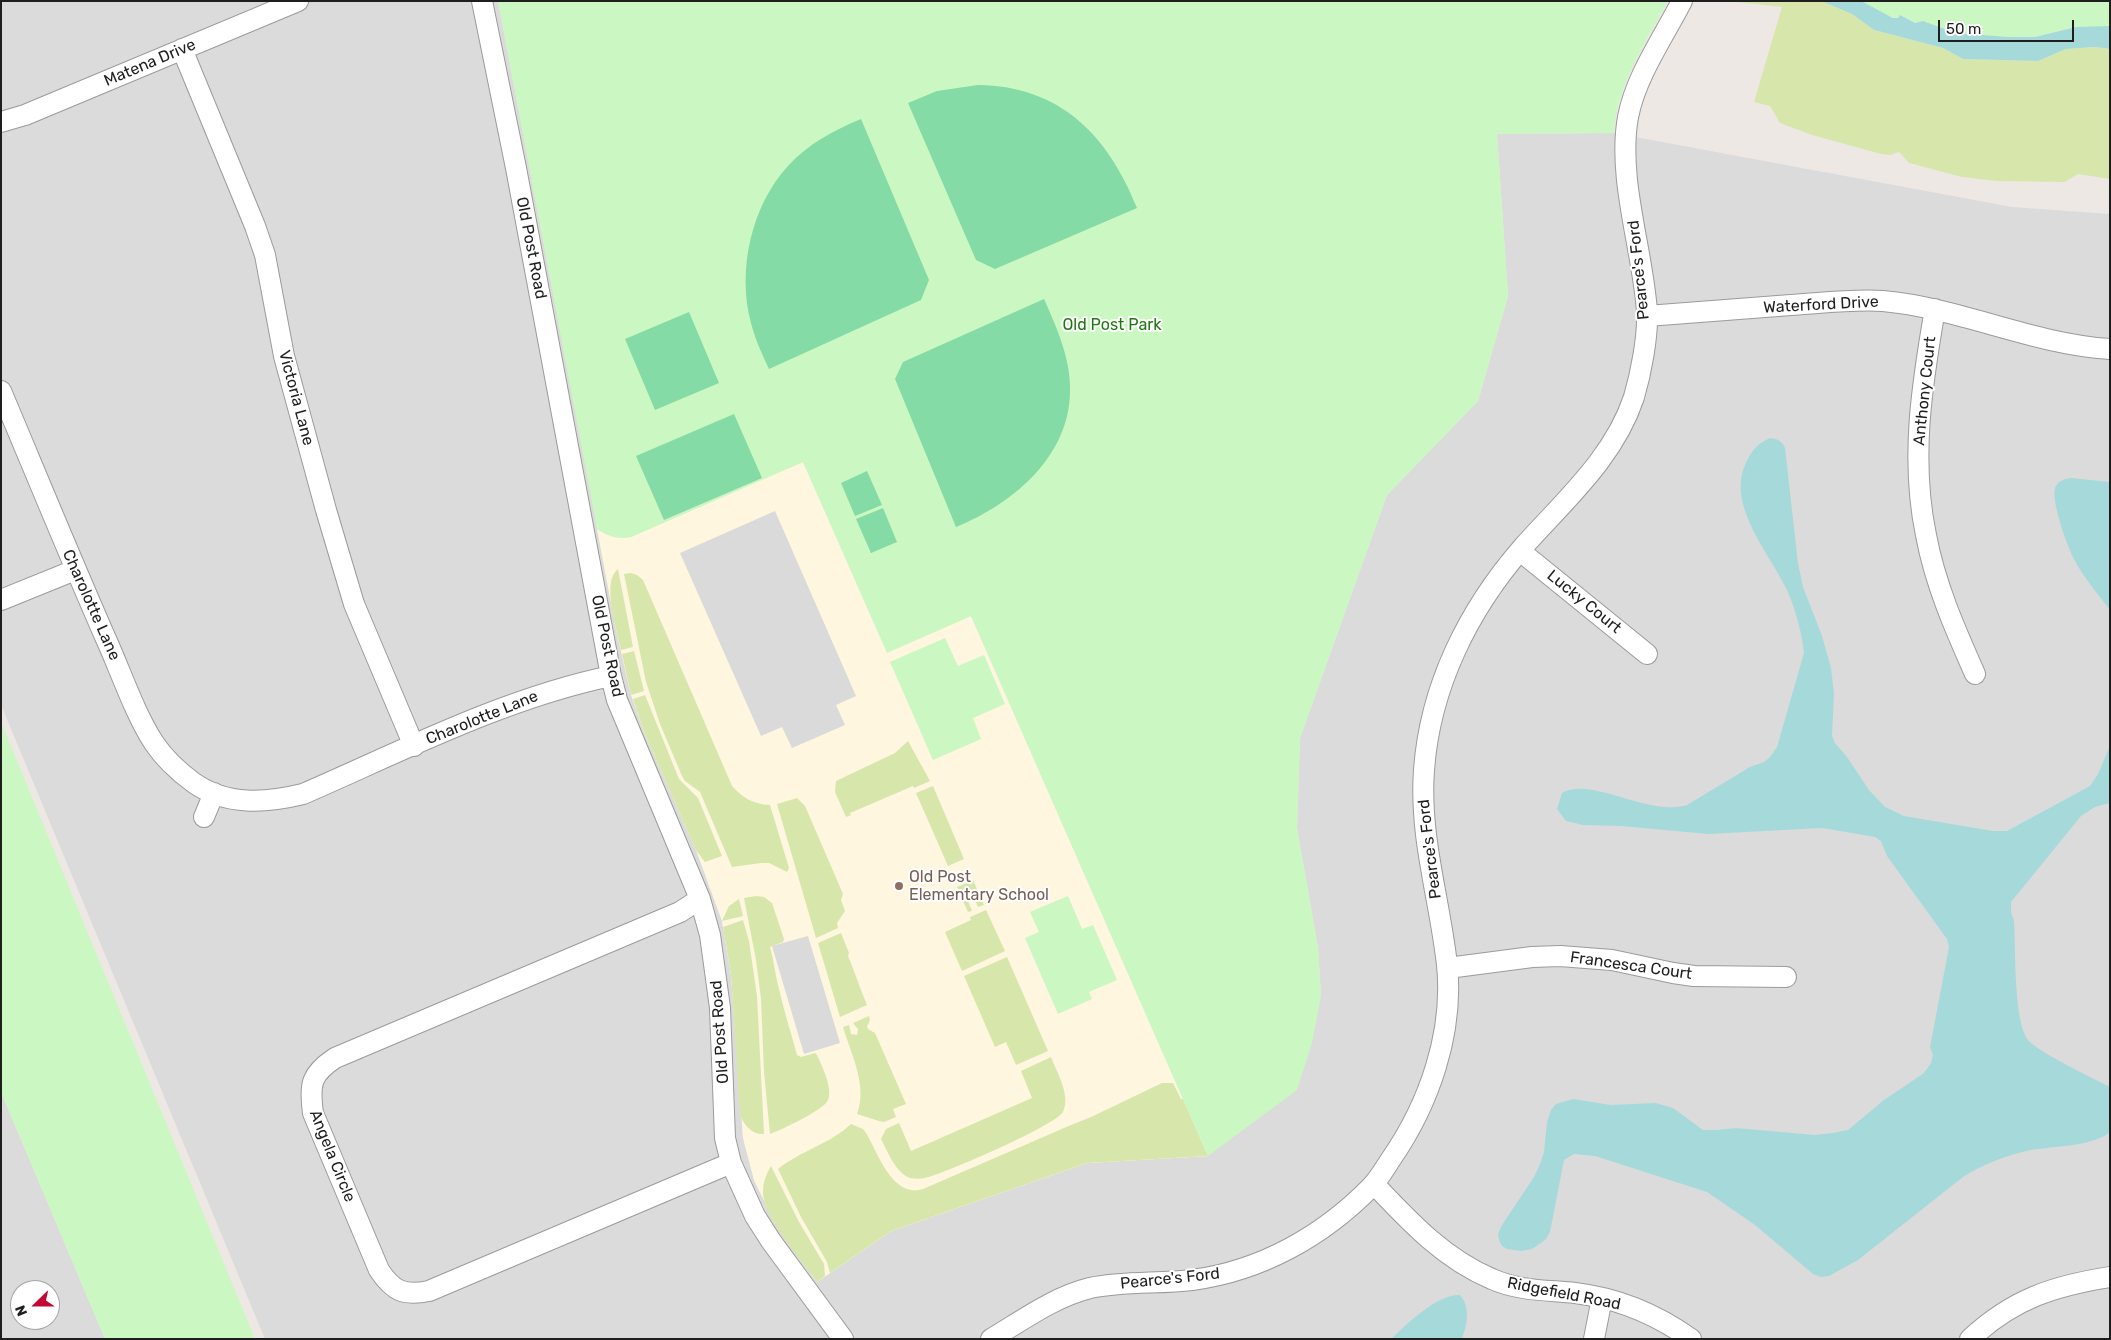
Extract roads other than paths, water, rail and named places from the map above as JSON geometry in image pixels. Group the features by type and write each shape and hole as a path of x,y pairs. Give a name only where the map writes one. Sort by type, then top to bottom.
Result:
{"street":[{"name":"Matena Drive","path":"1,122 25,115 298,1"},
{"name":"Old Post Road","path":"482,1 516,168 610,676 623,713 700,899 710,935 720,1008 725,1138 731,1163 755,1216 843,1339"},
{"name":"Pearce's Ford","path":"991,1339 1050,1303 1089,1288 1193,1280 1229,1272 1263,1261 1301,1243 1331,1222 1374,1184 1407,1135 1426,1096 1439,1056 1447,1014 1448,968 1426,844 1423,808 1424,769 1429,733 1450,660 1466,626 1487,592 1520,551 1580,486 1601,460 1619,430 1634,397 1643,356 1647,316 1626,161 1625,140 1632,99 1638,83 1682,1"},
{"name":"Victoria Lane","path":"182,50 255,226 264,256 284,356 354,604 414,746"},
{"name":"Waterford Drive","path":"1647,316 1848,301 1882,301 1935,309 2038,337 2110,349"},
{"name":"Anthony Court","path":"1935,309 1922,382 1918,423 1920,498 1926,535 1949,615 1976,674"},
{"name":"Charolotte Lane","path":"1,392 75,570 146,729 164,756 195,783 214,793 233,799 276,801 303,794 546,692 610,676"},
{"name":"Lucky Court","path":"1520,551 1647,654"},
{"path":"1,600 75,570"},
{"path":"204,817 214,793"},
{"name":"Angela Circle","path":"700,899 680,912 335,1058 321,1067 313,1079 310,1094 313,1113 378,1270 387,1282 400,1292 413,1294 438,1287 731,1163"},
{"name":"Francesca Court","path":"1448,968 1532,957 1560,956 1612,960 1694,976 1786,977"},
{"name":"Ridgefield Road","path":"1374,1184 1417,1229 1441,1249 1493,1280 1545,1292 1575,1293 1602,1298 1641,1310 1671,1325 1691,1339"},
{"path":"1970,1339 1990,1320 2037,1294 2070,1284 2110,1278"},
{"path":"1594,1339 1602,1298"}],"water":[{"path":"1821,1 1861,1 1893,18 1898,18 1900,15 1915,23 1923,21 1956,33 2035,37 2076,27 2110,26 2110,49 2095,47 2066,49 2038,61 1963,59 1943,48 1874,30 1852,14"},
{"path":"1770,438 1779,441 1785,448 1798,563 1803,587 1822,636 1831,668 1834,694 1832,736 1869,790 1885,807 1904,816 1993,831 2007,831 2090,786 2098,774 2110,746 2110,803 2095,807 2081,816 2011,902 2011,912 2014,921 2016,984 2020,1018 2024,1032 2029,1041 2044,1052 2110,1087 2110,1132 2093,1141 2022,1152 1996,1160 1979,1168 1963,1177 1858,1260 1829,1276 1821,1277 1813,1274 1755,1225 1707,1192 1595,1156 1574,1154 1564,1160 1550,1232 1546,1239 1532,1249 1521,1251 1507,1249 1502,1246 1498,1234 1534,1177 1540,1164 1544,1152 1547,1122 1551,1110 1556,1104 1573,1099 1611,1105 1656,1103 1673,1108 1703,1130 1736,1128 1815,1135 1848,1130 1884,1100 1924,1073 1931,1063 1933,1055 1930,1047 1949,947 1947,939 1887,856 1881,841 1875,837 1822,828 1708,834 1621,826 1583,825 1566,821 1557,809 1562,793 1574,789 1604,792 1655,806 1672,807 1687,805 1750,767 1764,762 1777,747 1804,653 1803,645 1798,621 1787,590 1761,545 1746,513 1741,481 1745,465 1752,452 1758,445"},
{"path":"2071,478 2110,482 2110,610 2078,566 2060,524 2055,503 2055,488 2062,481"},
{"path":"1460,1295 1467,1311 1462,1339 1391,1339 1432,1305 1442,1299"}],"place":[{"name":"Old Post Elementary School","path":"899,886"}],"park label":[{"name":"Old Post Park","path":"1112,325"}]}
